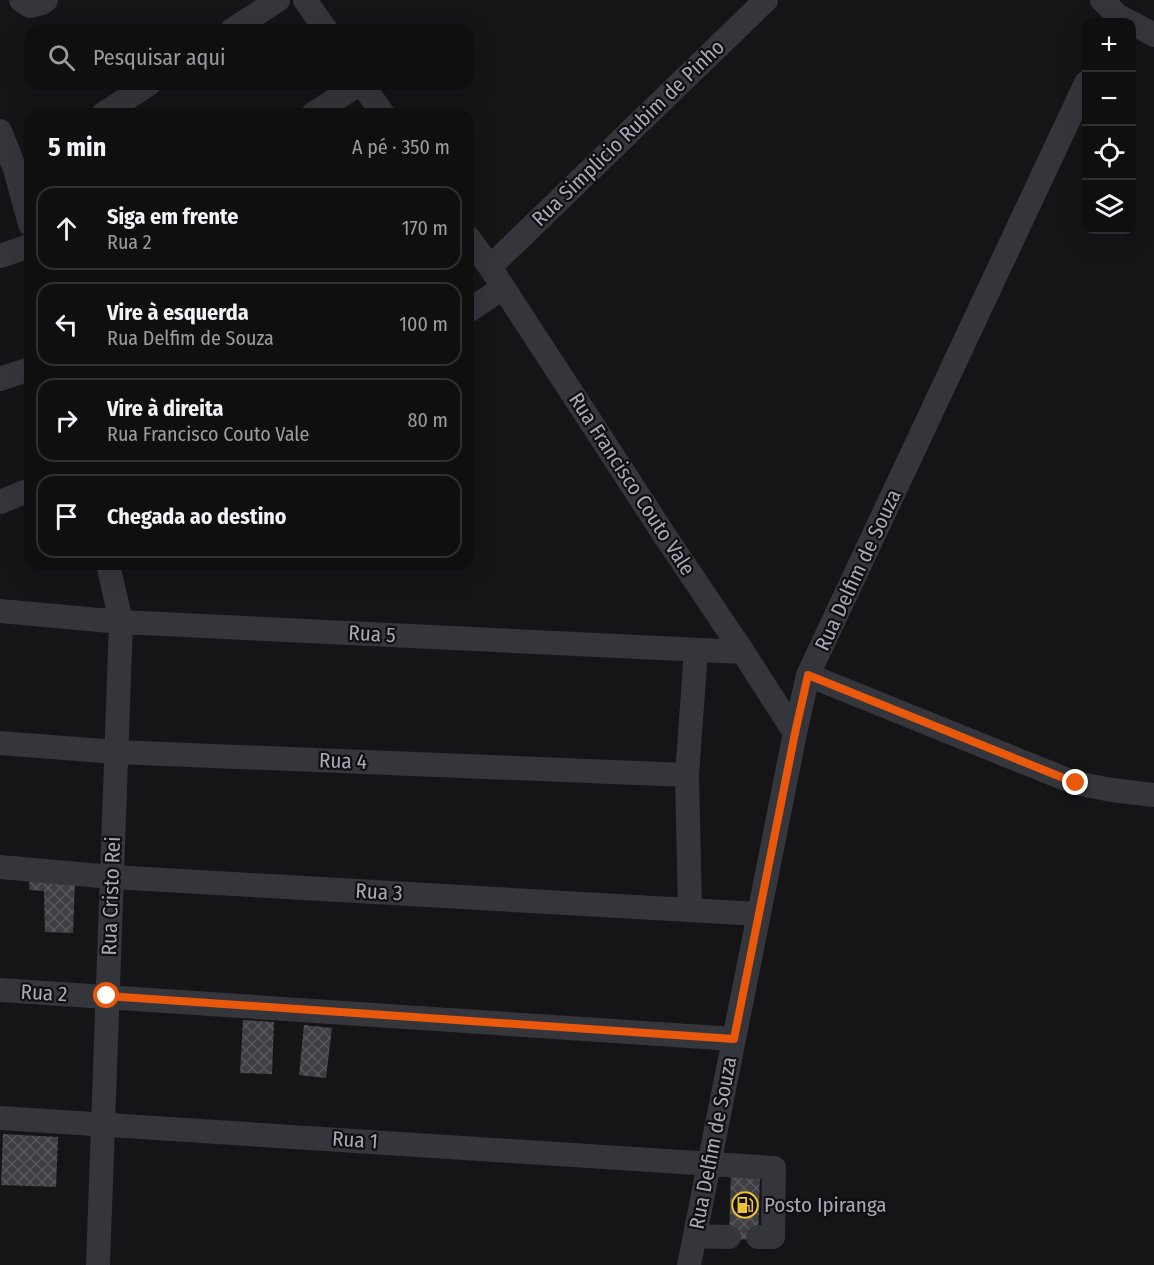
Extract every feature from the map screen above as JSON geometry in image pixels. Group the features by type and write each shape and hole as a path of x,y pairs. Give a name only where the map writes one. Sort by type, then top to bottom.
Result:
{"street":[{"path":"241,24 278,0"},
{"path":"305,0 322,24"},
{"name":"Rua Simplicio Rubim de Pinho","path":"490,267 766,0"},
{"path":"1120,14 1154,35"},
{"path":"112,108 140,90"},
{"path":"323,108 351,90"},
{"path":"365,90 379,108"},
{"name":"Rua Delfim de Souza","path":"689,1265 808,675 1082,92"},
{"path":"0,131 15,169 24,202"},
{"name":"Rua Francisco Couto Vale","path":"474,245 744,652 795,733"},
{"path":"0,256 24,248"},
{"path":"474,307 503,288"},
{"path":"0,380 24,371"},
{"path":"0,502 24,492"},
{"name":"Rua Cristo Rei","path":"98,1265 120,622 109,570"},
{"name":"Rua 5","path":"0,611 120,622 744,652"},
{"path":"690,910 687,776 696,650"},
{"path":"808,675 1076,783 1154,795"},
{"name":"Rua 4","path":"0,743 116,752 687,776"},
{"name":"Rua 3","path":"0,867 112,877 759,914"},
{"name":"Rua 2","path":"0,990 734,1039"},
{"name":"Rua 1","path":"0,1118 774,1168 773,1238 758,1238"},
{"path":"695,1236 729,1237"}],"building":[{"path":"30,876 75,879 73,933 45,932 44,891 29,890"},
{"path":"243,1020 274,1022 272,1074 240,1073"},
{"path":"304,1025 332,1028 326,1078 299,1075"},
{"path":"3,1134 58,1137 56,1187 1,1185"},
{"name":"Posto Ipiranga","path":"731,1171 760,1172 758,1240 729,1239"}],"place":[{"name":"Posto Ipiranga","path":"745,1205"}],"route":[{"path":"107,996 734,1039 808,675 1076,783"}]}
